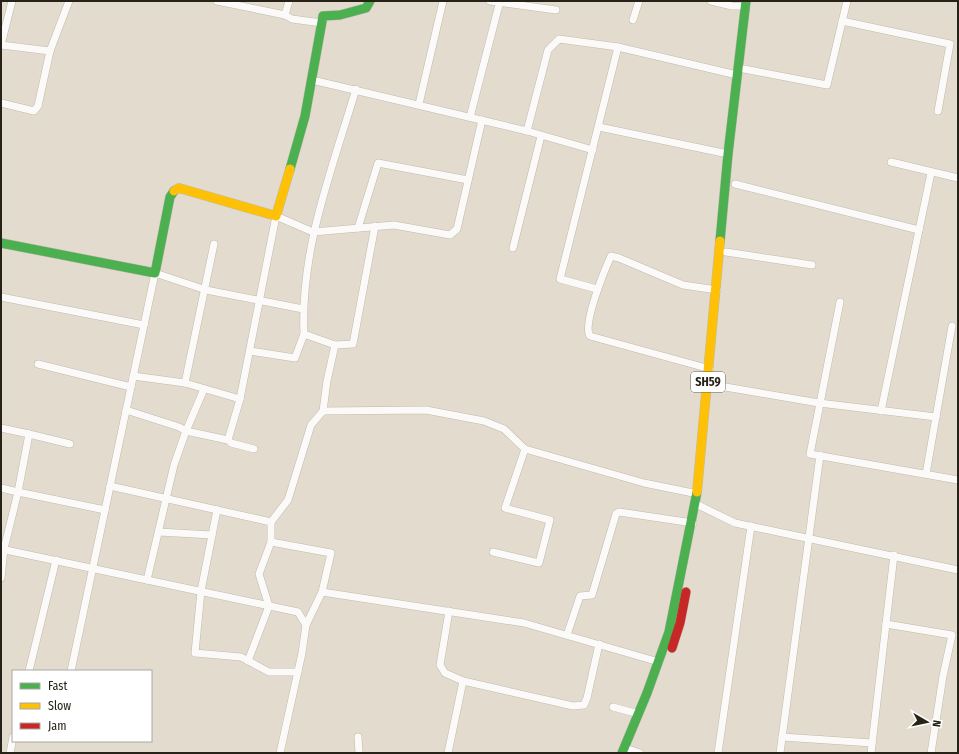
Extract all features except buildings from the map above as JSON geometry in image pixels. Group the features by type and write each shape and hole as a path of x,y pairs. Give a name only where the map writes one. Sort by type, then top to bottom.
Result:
{"main road":[{"path":"1,243 155,273 170,197 173,192 179,188 276,216 305,116 323,16 340,15 366,8 370,1"},
{"name":"SH59","path":"630,752 639,714 659,662 677,598 692,523 700,506 698,494 712,385 710,369 728,154 741,72 748,3"},
{"path":"630,752 668,661 680,623 700,506 726,252 741,72"}],"street":[{"path":"12,1 1,45 50,51"},
{"path":"1,102 34,111 38,106 50,51 69,1"},
{"path":"217,1 285,15 292,19 322,23"},
{"path":"285,15 289,1"},
{"path":"419,104 443,1"},
{"path":"490,1 556,10"},
{"path":"633,20 639,1"},
{"path":"711,1 732,6 748,3"},
{"path":"527,131 548,50 559,39 618,47 741,72 827,85 847,1"},
{"path":"470,117 500,2"},
{"path":"842,21 950,44 938,111"},
{"path":"597,289 560,279 618,47"},
{"path":"312,80 419,104 527,131 593,150"},
{"path":"250,351 295,358 304,334 303,309 313,232 356,89"},
{"path":"228,440 240,400 276,216 313,232 394,225 450,235 457,229 482,120"},
{"path":"599,127 728,154"},
{"path":"512,248 541,136"},
{"path":"891,162 931,173 958,178"},
{"path":"358,228 378,163 468,180"},
{"path":"881,411 931,173"},
{"path":"735,184 919,230"},
{"path":"304,334 335,345 353,344 375,226"},
{"path":"185,383 206,290 214,244"},
{"path":"726,252 812,264"},
{"path":"710,369 590,336 588,334 597,289 611,256 683,285 717,290"},
{"path":"71,670 155,273 206,290 259,302 303,309"},
{"path":"1,297 144,325"},
{"path":"840,302 810,454 958,480"},
{"path":"926,474 952,326"},
{"path":"248,661 269,606 259,574 272,542 271,522 288,500 311,425 323,411 327,381 335,345"},
{"path":"38,364 131,387"},
{"path":"133,376 185,383 240,400"},
{"path":"712,385 819,403 936,418"},
{"path":"147,580 174,465 186,431 204,389"},
{"path":"126,410 179,427 186,431 228,440 231,443 254,449"},
{"path":"323,411 426,410 484,421 504,429 525,449 644,483 698,494"},
{"path":"1,428 70,444"},
{"path":"1,578 2,549 18,492 28,434"},
{"path":"493,552 539,563 550,520 505,508 525,449"},
{"path":"780,753 820,455"},
{"path":"110,486 271,522"},
{"path":"1,488 105,510"},
{"path":"700,506 735,523 894,555 958,570"},
{"path":"217,510 201,592 195,653 241,657 269,672 298,672"},
{"path":"567,635 580,596 592,595 616,514 619,512 631,513 692,523"},
{"path":"718,753 751,526"},
{"path":"159,532 212,535"},
{"path":"272,542 331,553 322,592 306,625 298,672 280,753"},
{"path":"2,549 298,612 306,625"},
{"path":"871,753 894,555"},
{"path":"29,670 56,560"},
{"path":"322,592 524,623 659,662"},
{"path":"449,611 440,665 445,674 463,681 579,707 584,705 587,698 599,644"},
{"path":"886,624 952,635 943,676 931,753"},
{"path":"448,753 463,681"},
{"path":"613,707 639,714"},
{"path":"782,737 872,743"},
{"path":"358,738 359,753"},
{"path":"10,753 12,742"}],"traffic: fast":[{"path":"290,169 305,116 323,16 340,15 366,8 370,1"},
{"path":"720,241 728,154 746,1"},
{"path":"1,243 155,273 170,197 174,191"},
{"path":"622,753 647,693 669,632 697,492"}],"traffic: slow":[{"path":"174,191 179,188 276,216 290,169"},
{"path":"697,492 720,241"}],"traffic: jam":[{"path":"672,648 680,623 686,592"}]}
